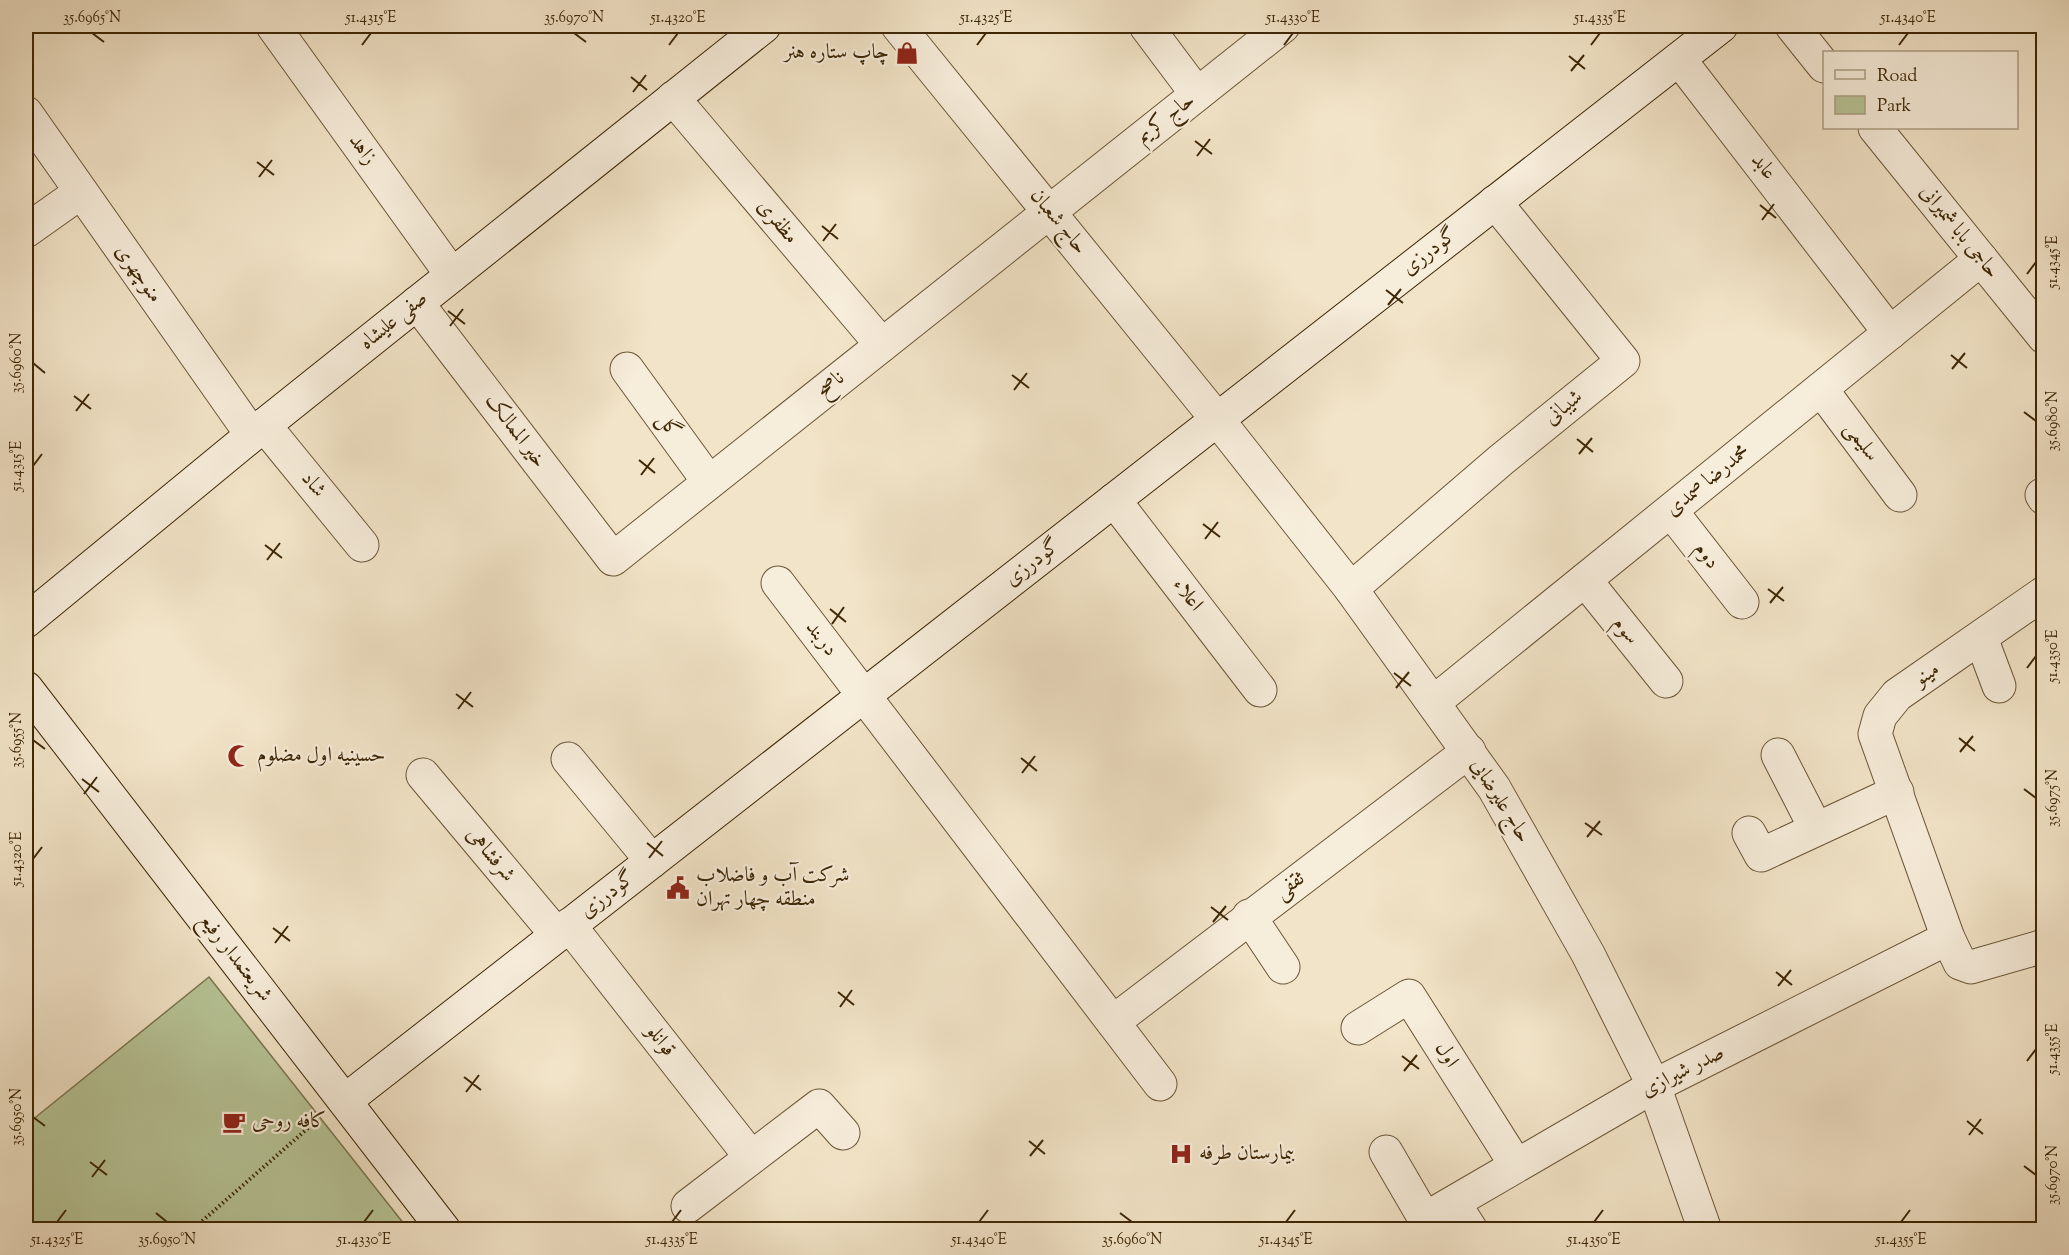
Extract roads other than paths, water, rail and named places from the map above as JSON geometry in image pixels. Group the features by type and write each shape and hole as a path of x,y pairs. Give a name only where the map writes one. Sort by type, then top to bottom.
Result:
{"street":[{"name":"زاهد","path":"273,26 452,275"},
{"name":"حاج شعبان","path":"898,26 1218,419"},
{"path":"1146,26 1197,94"},
{"name":"حاج کریم","path":"1049,212 1283,26"},
{"name":"گودرزی","path":"346,1100 1721,26"},
{"path":"1792,26 1823,65"},
{"name":"صفی علیشاه","path":"26,621 258,430 673,99 756,28"},
{"name":"عابد","path":"1679,59 1890,333"},
{"name":"مظفری","path":"673,99 882,345"},
{"name":"منوچهری","path":"26,113 81,192 258,430"},
{"name":"حاجی بابا شمیرانی","path":"1876,129 2043,337"},
{"path":"26,231 81,192"},
{"name":"شیبانی","path":"1351,589 1502,460 1623,361 1495,202"},
{"name":"ناصح","path":"613,559 1049,212"},
{"name":"محمدرضا صمدی","path":"1434,702 1981,259"},
{"name":"خیر الممالک","path":"417,303 613,559"},
{"name":"گل","path":"627,369 709,482"},
{"name":"سلیمی","path":"1821,389 1900,495"},
{"name":"حاج علیرضایی","path":"1218,419 1351,589 1434,702 1469,751 1544,873 1653,1086 1705,1230"},
{"name":"شاد","path":"258,430 362,545"},
{"name":"اعلاء","path":"1114,500 1260,690"},
{"name":"دوم","path":"1671,511 1742,602"},
{"name":"سوم","path":"1585,580 1666,681"},
{"name":"دربند","path":"778,583 864,695"},
{"name":"مینو","path":"2043,593 1897,695 1880,716 1875,735 1948,938 1960,963 1971,967 2043,946"},
{"path":"1981,638 1999,686"},
{"name":"شریعتمدار رفیع","path":"26,688 444,1230"},
{"path":"864,695 1160,1084"},
{"path":"26,713 64,740"},
{"name":"ثقفی","path":"1113,1022 1249,916 1469,751"},
{"path":"1778,755 1816,829"},
{"path":"568,759 652,861"},
{"name":"شرفشاهی","path":"423,775 563,930"},
{"path":"1749,833 1761,855 1897,792"},
{"path":"1249,916 1284,968"},
{"name":"قوانلو","path":"563,930 751,1157"},
{"name":"صدر شیرازی","path":"1386,1152 1425,1219 1463,1216 1516,1165 1653,1086 1948,938"},
{"name":"اول","path":"1358,1028 1409,996 1516,1165"},
{"path":"688,1206 819,1106 843,1133"}],"place":[{"name":"چاپ ستاره هنر","path":"907,53"},
{"name":"حسینیه اول مضلوم","path":"239,756"},
{"name":"شرکت آب و فاضلاب منطقه چهار تهران","path":"678,888"},
{"name":"کافه روحی","path":"234,1122"},
{"name":"بیمارستان طرفه","path":"1181,1154"}]}
